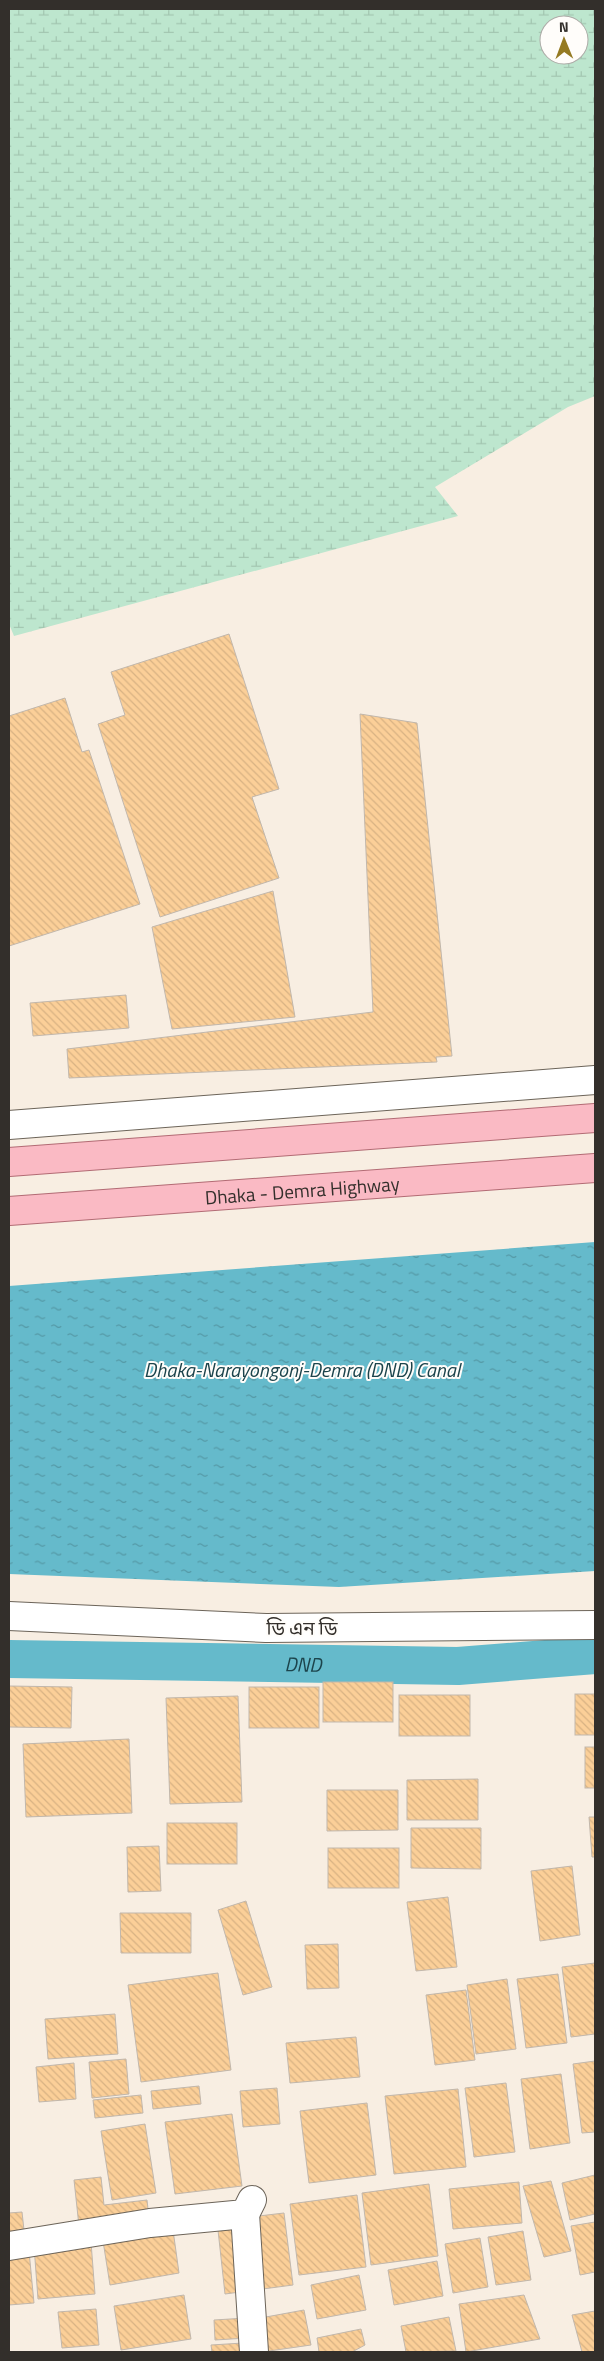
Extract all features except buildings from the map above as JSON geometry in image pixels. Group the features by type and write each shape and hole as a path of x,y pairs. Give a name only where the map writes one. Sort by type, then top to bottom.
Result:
{"main road":[{"path":"9,1162 595,1118"},
{"name":"Dhaka - Demra Highway","path":"9,1212 595,1168"}],"street":[{"path":"9,1125 595,1080"},
{"name":"ডি এন ডি","path":"9,1616 266,1628 595,1625"},
{"path":"9,2246 249,2207 254,2352"}],"green space":[{"path":"9,9 595,9 595,396 568,407 435,487 458,516 14,636 9,624"}],"water":[{"name":"Dhaka-Narayongonj-Demra (DND) Canal","path":"595,1242 595,1571 339,1587 9,1574 9,1286"}],"waterway":[{"name":"DND","path":"9,1659 458,1666 595,1655"}]}
